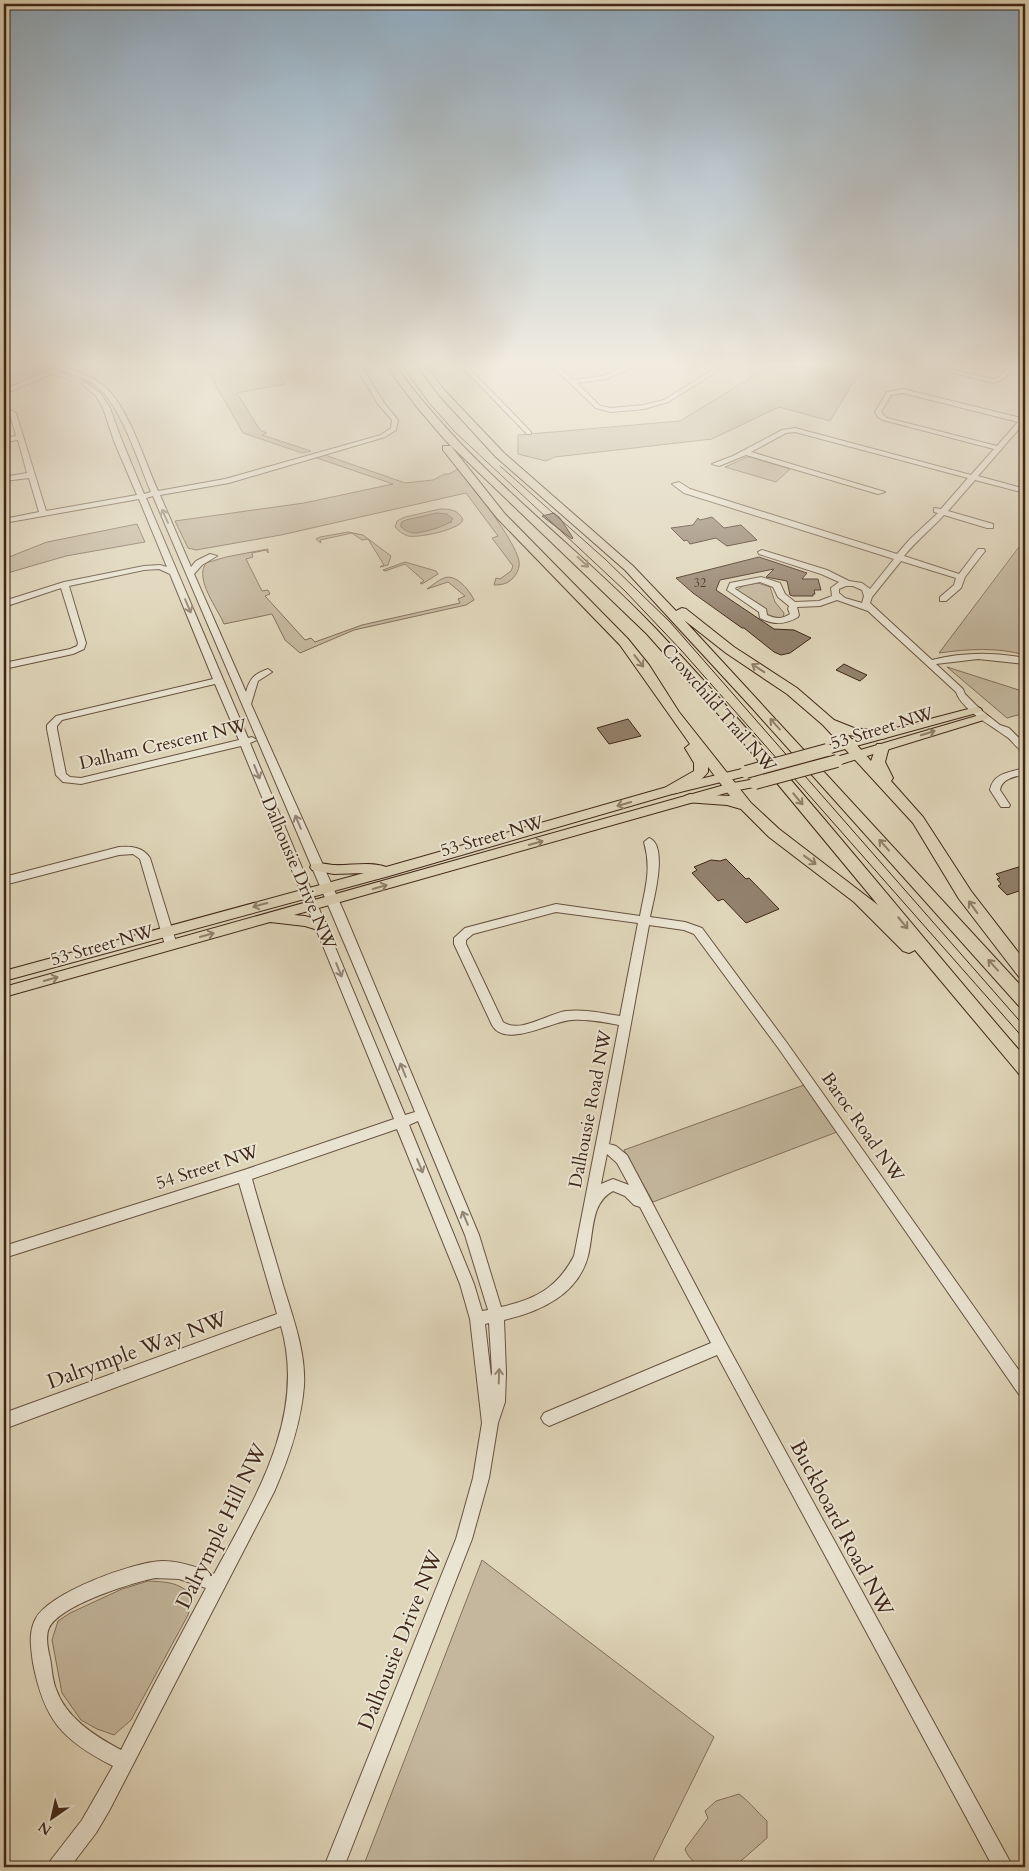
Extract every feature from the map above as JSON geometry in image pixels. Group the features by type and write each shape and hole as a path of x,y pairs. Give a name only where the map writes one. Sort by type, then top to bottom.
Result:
{"highway":[{"path":"452,454 501,516 624,642 644,668 674,714 746,806 774,833 841,883 878,914 965,1007 987,1024"},
{"name":"Crowchild Trail NW","path":"467,454 611,589 651,630 787,785 1025,1069"},
{"name":"Crowchild Trail NW","path":"499,454 629,568 757,705 1025,1002"},
{"path":"629,568 716,639 792,691 828,722 888,785 918,820 964,895 994,936 1025,973"},
{"path":"671,790 696,777 701,772 698,757 675,723 674,714"},
{"path":"828,722 881,741 878,762 888,785"},
{"path":"690,799 728,800 746,806"}],"main road":[{"name":"53 Street NW","path":"4,976 167,930 330,894 690,799 746,772 827,750 852,749 983,712"},
{"name":"53 Street NW","path":"330,894 389,871 671,790 728,782 755,783 837,761 852,749"},
{"path":"317,867 335,871 370,868 389,871"},
{"name":"53 Street NW","path":"4,992 266,918 310,899"},
{"path":"266,918 305,921 321,926"}],"street":[{"path":"26,454 43,514"},
{"name":"Dalhousie Drive NW","path":"125,454 310,899 467,1284 477,1319 490,1423"},
{"name":"Dalhousie Drive NW","path":"138,454 330,894 472,1235 496,1314 499,1373 497,1402 490,1423 481,1478 464,1539 334,1867"},
{"path":"4,521 236,478 316,454"},
{"path":"716,464 742,454"},
{"path":"750,454 881,492"},
{"path":"886,454 1025,490"},
{"path":"990,454 940,511 931,525 924,529 887,571 879,586 868,596 866,603 960,691 961,695 983,712 997,728 1011,735 1025,749"},
{"path":"4,479 32,474"},
{"path":"676,484 687,491 961,577"},
{"path":"940,511 990,526"},
{"path":"943,599 958,586 961,577 982,551"},
{"path":"762,552 824,572 837,582 859,585 871,583 887,571"},
{"path":"144,568 158,561 166,553"},
{"path":"190,574 199,563 213,556"},
{"path":"4,604 64,584 144,568 160,567 174,573"},
{"path":"793,605 792,609 795,615 789,620 774,621 763,616 762,611 731,590 734,585 761,579 777,585 781,595 793,605 820,603 838,597"},
{"path":"837,582 834,591 838,597 871,609"},
{"path":"4,666 73,651 80,646 82,643 64,584"},
{"path":"859,585 866,590 868,596"},
{"path":"930,663 953,657 979,655 1025,661"},
{"path":"246,704 254,680 268,672"},
{"name":"Dalham Crescent NW","path":"219,680 59,718 52,725 52,729 61,775 67,780 81,781 261,738"},
{"path":"1005,804 995,790 996,783 1001,778 1025,771"},
{"name":"Dalhousie Road NW","path":"477,1319 537,1304 548,1298 566,1283 581,1257 655,862 648,842"},
{"path":"4,881 119,851 135,851 143,854 171,946"},
{"name":"Baroc Road NW","path":"626,1022 574,1015 559,1017 516,1030 503,1029 498,1024 459,941 460,938 469,931 556,908 685,926 701,934 783,1046 1025,1391"},
{"name":"54 Street NW","path":"4,1252 244,1176 421,1115"},
{"name":"Buckboard Road NW","path":"603,1147 611,1150 622,1159 720,1346 1003,1867"},
{"name":"Dalrymple Hill NW","path":"58,1867 76,1847 125,1762 274,1474 291,1422 295,1395 296,1368 294,1350 244,1176"},
{"name":"Buckboard Road NW","path":"591,1207 601,1191 613,1186 630,1192 646,1207"},
{"name":"Dalrymple Way NW","path":"4,1421 285,1318"},
{"path":"549,1418 720,1346"},
{"path":"125,1762 97,1748 74,1732 53,1706 47,1689 41,1657 39,1634 41,1625 47,1615 60,1606 103,1585 156,1569 186,1572 218,1584"}],"shaded area":[{"path":"519,454 578,454 555,457 546,461"},
{"path":"325,455 405,483 433,480 458,469 510,540 519,561 517,573 508,582 494,585 496,578 500,579 511,571 513,566 492,538 498,536 466,493 281,535 196,550 188,548 175,521 304,503 393,484 314,457"},
{"path":"747,457 790,469 776,482 725,467"},
{"path":"444,509 457,512 463,520 460,524 447,530 408,536 395,527 397,521 405,517","holes":["403,521 452,522 416,533 401,527"]},
{"path":"437,513 447,514 453,519 440,527 421,532 412,533 401,527 401,523 406,520"},
{"path":"137,524 145,542 66,556 4,574 4,559 47,542"},
{"path":"348,532 363,535 391,556 388,565 380,567 384,565 368,539 362,540 352,533 320,540 321,543 316,539"},
{"path":"1025,539 1025,655 1014,652 982,650 939,653"},
{"path":"268,549 268,553 266,550 252,553 253,557 246,559 262,591 268,590 270,594 265,596 305,640 311,638 315,642 362,625 460,603 458,599 465,596 448,582 427,589 444,578 449,577 458,580 474,600 466,605 354,630 300,653 285,640 272,614 224,624 205,585 203,570 206,563"},
{"path":"405,562 436,571 438,574 422,584 420,583 424,581 405,564 383,570"},
{"path":"758,583 770,587 775,602 784,613 783,619 772,620 736,591 744,585"},
{"path":"947,667 1025,692 1025,713 1007,718"},
{"path":"804,1085 837,1132 653,1202 624,1150"},
{"path":"482,1560 714,1737 650,1867 363,1867"},
{"path":"148,1581 172,1584 193,1596 188,1615 131,1720 114,1735 97,1729 81,1720 62,1693 52,1640 58,1621 70,1613 122,1589"},
{"path":"739,1794 767,1821 767,1838 734,1867 706,1866 693,1861 685,1849 708,1818 705,1811 716,1801"}],"building":[{"path":"554,513 560,518 572,539 542,516"},
{"path":"712,517 724,528 741,525 757,540 727,546 716,538 690,544 687,540 684,541 671,528 693,525 698,518 700,520"},
{"path":"759,557 807,573 802,579 818,579 821,590 814,590 815,594 813,596 790,595 787,581 766,577 774,569 720,580 716,590 774,629 794,630 811,638 790,653 781,655 774,652 744,628 693,593 676,578"},
{"path":"844,664 867,675 860,681 836,670"},
{"path":"628,719 641,736 609,744 597,728"},
{"path":"726,859 746,879 749,878 779,909 746,923 723,899 718,901 692,873 697,870 694,867 711,860 720,861"},
{"path":"1025,865 1025,889 1007,895 998,886 1001,884 997,879 1000,878 996,874"}],"tram line":[{"path":"479,454 625,591 681,650 1025,1040"},
{"path":"500,466 605,559 670,622 1025,1027"}]}
